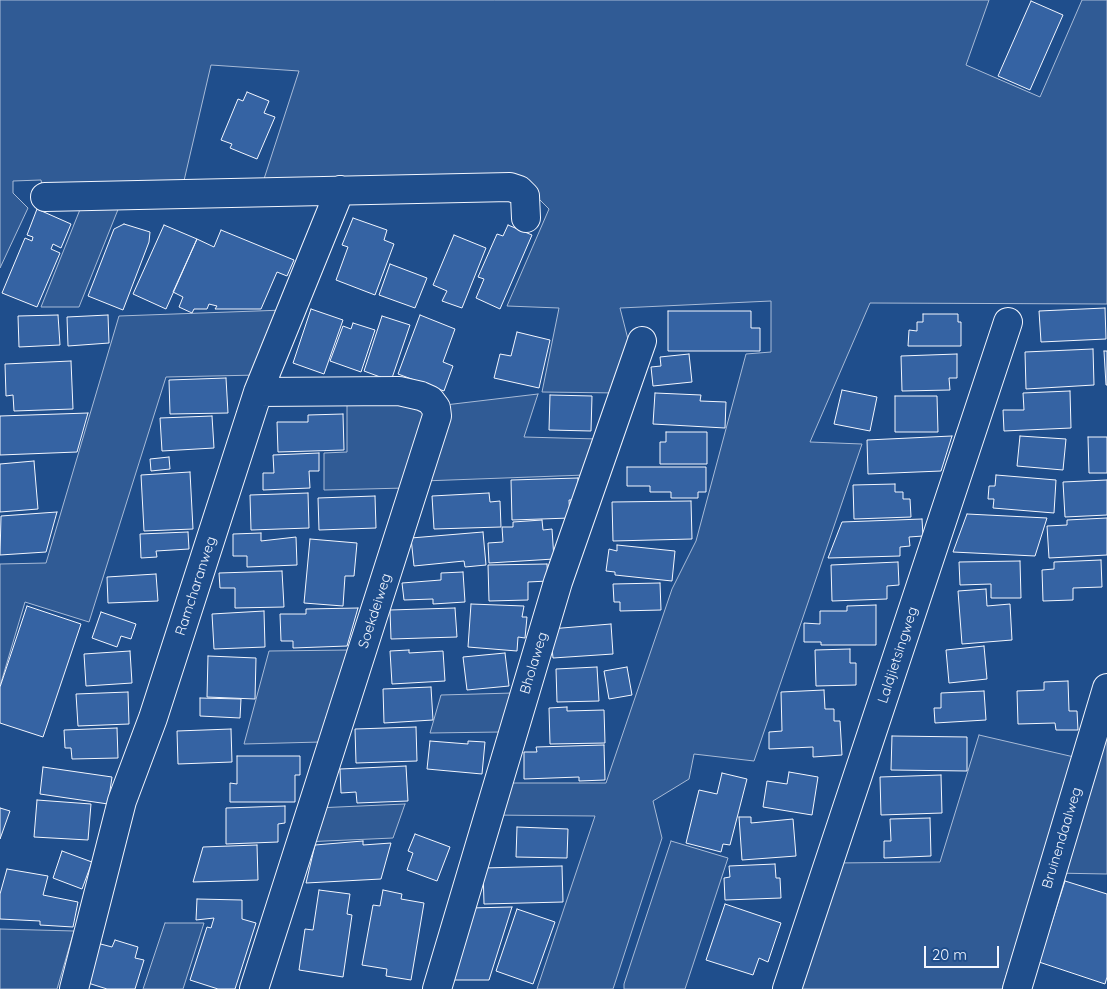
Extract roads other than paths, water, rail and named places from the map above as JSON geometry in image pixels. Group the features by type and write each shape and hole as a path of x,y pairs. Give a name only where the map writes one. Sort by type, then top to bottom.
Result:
{"street":[{"path":"45,197 510,187 519,190 525,196 526,218"},
{"name":"Ramcharanweg","path":"74,989 122,801 153,718 258,392 340,190"},
{"name":"Laldjietsingweg","path":"788,989 1008,322"},
{"name":"Bholaweg","path":"438,989 558,582 642,341"},
{"name":"Soekdeiweg","path":"254,989 438,416 436,408 430,400 399,391 258,392"},
{"name":"Bruinendaalweg","path":"1016,989 1107,688"}]}
